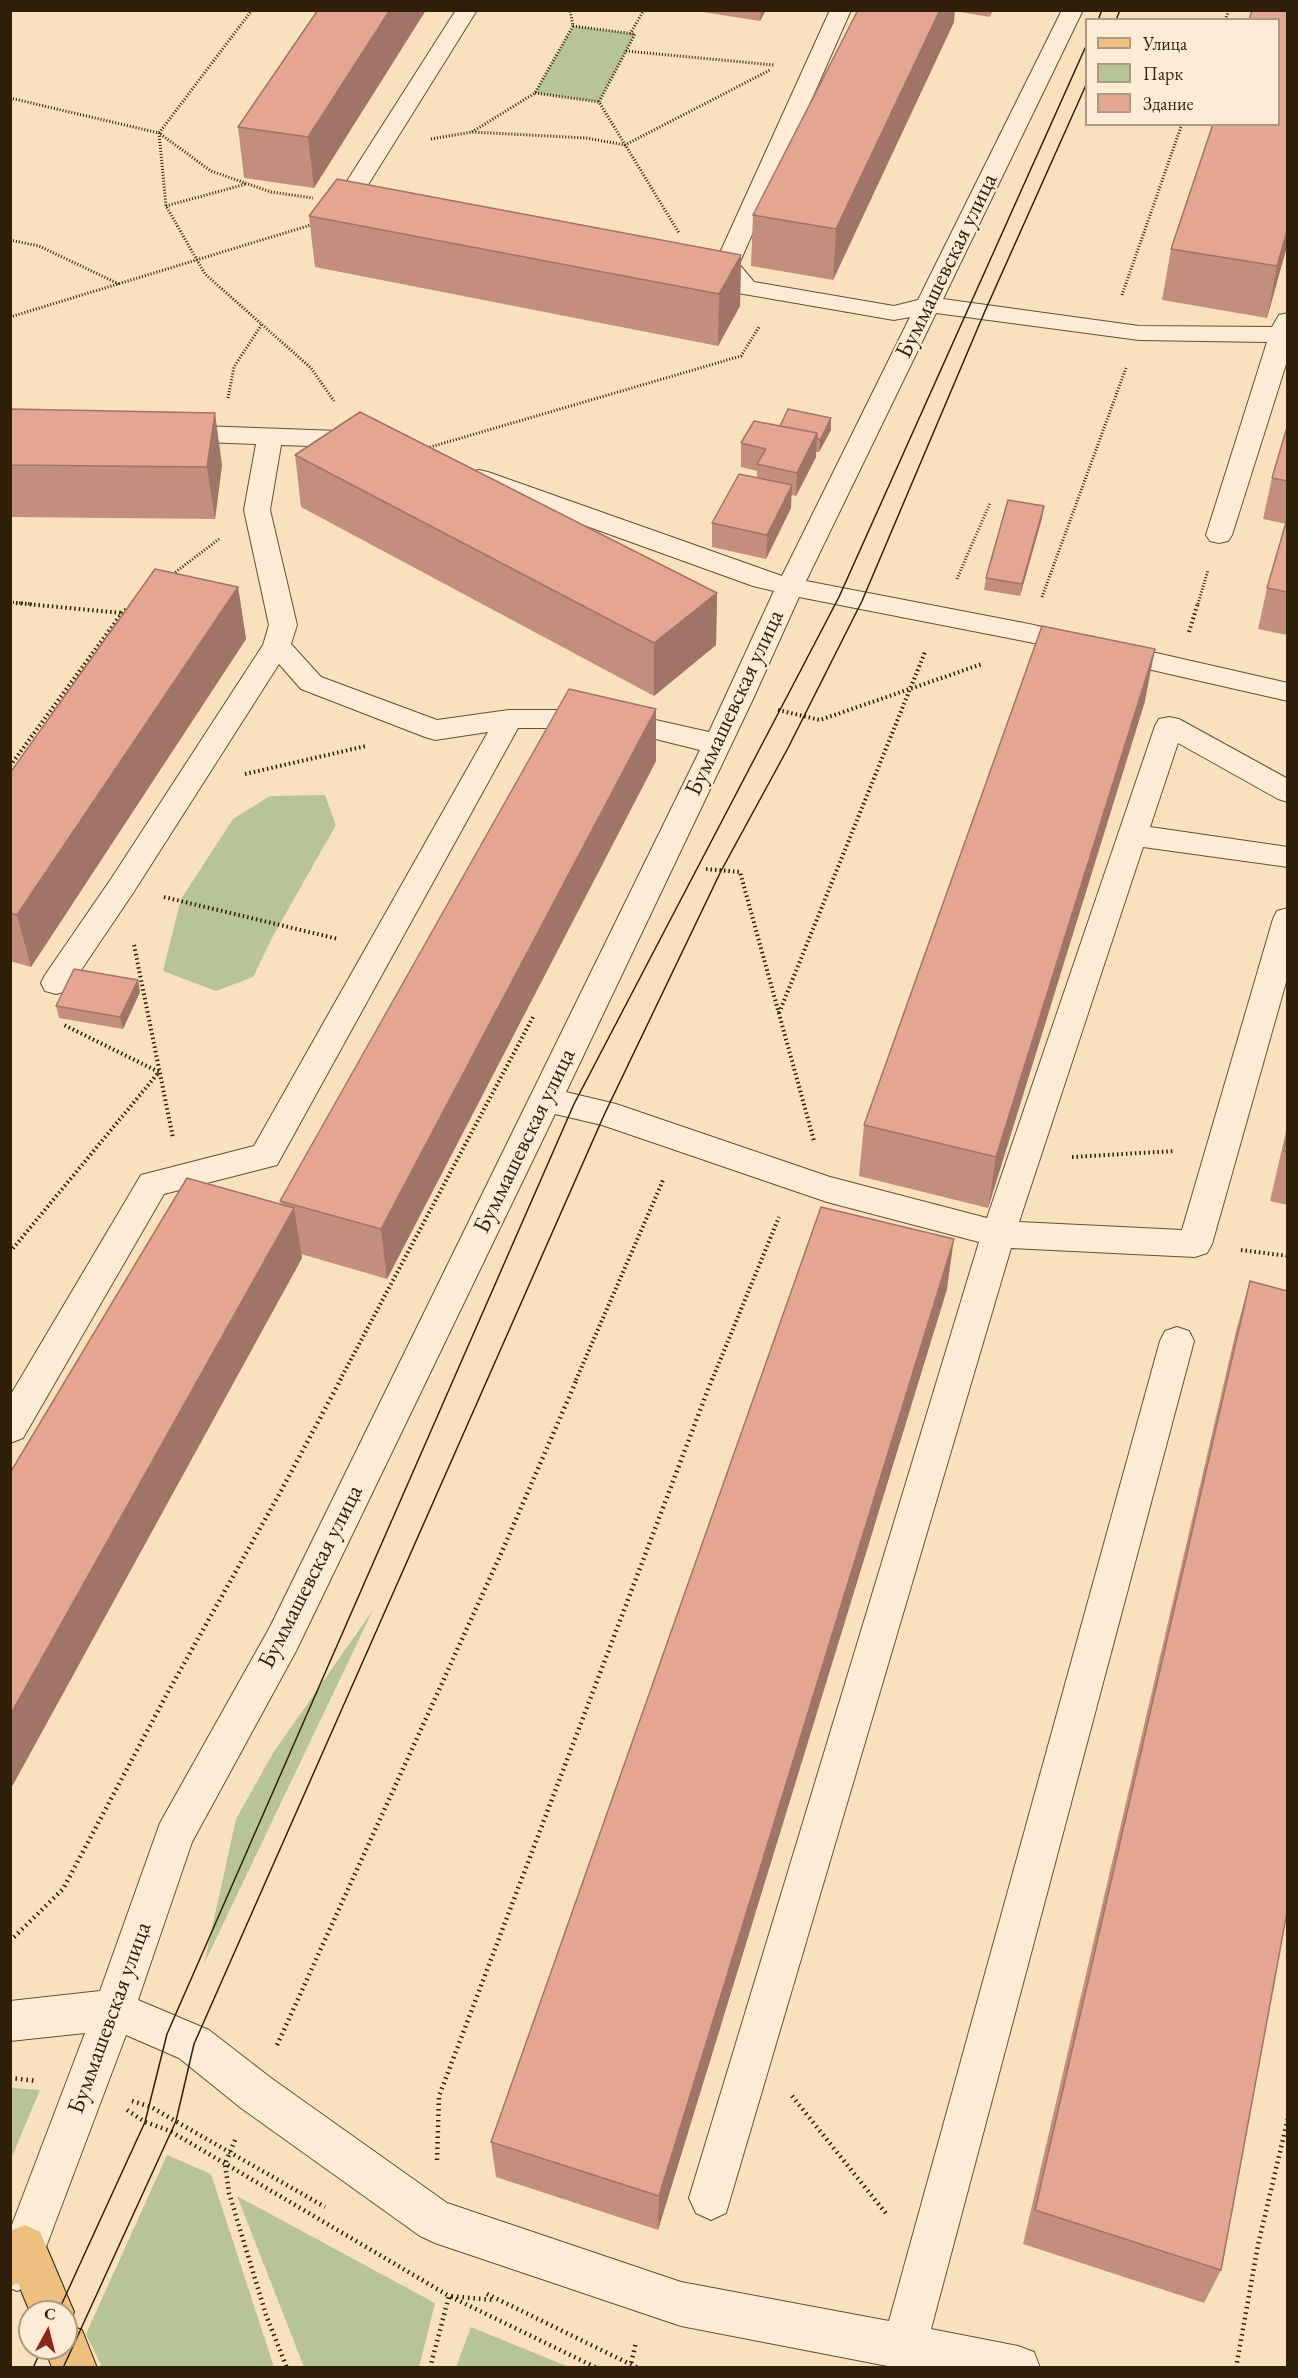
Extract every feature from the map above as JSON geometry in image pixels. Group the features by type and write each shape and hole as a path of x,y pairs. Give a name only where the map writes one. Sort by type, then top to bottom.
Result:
{"main road":[{"path":"15,2266 42,2300"}],"street":[{"path":"397,201 352,192 467,10"},
{"path":"727,264 841,10"},
{"name":"Буммашевская улица","path":"15,2266 88,2085 174,1836 283,1639 546,1100 717,744 790,586 1073,10"},
{"path":"688,256 727,264 746,288 894,313 929,305 1138,333 1285,330 1281,364 1219,535"},
{"path":"151,433 373,440 409,453"},
{"path":"56,983 122,886 277,645 283,625 257,510 270,435"},
{"path":"453,469 763,580 1029,633 1287,692"},
{"path":"277,645 311,683 435,730 509,719 611,719 717,744"},
{"path":"10,1428 153,1184 264,1156 509,719"},
{"path":"711,2198 999,1234 1169,726 1287,792"},
{"path":"1132,835 1287,857"},
{"path":"546,1100 605,1113 827,1189 999,1234 1195,1244 1287,919"},
{"path":"904,2347 1177,1341"},
{"path":"10,2021 114,2010 194,2044 256,2093 435,2221 681,2304 1018,2367"}],"path":[{"path":"252,10 159,133 166,206 205,274 311,368 359,440"},
{"path":"472,132 535,93 573,26 570,10"},
{"path":"630,34 644,10"},
{"path":"573,26 635,34 599,102"},
{"path":"380,148 472,132 585,138 625,145 778,66 626,51"},
{"path":"535,93 599,102"},
{"path":"10,98 159,133 211,171 271,192 315,199 352,192"},
{"path":"599,102 688,256"},
{"path":"770,709 820,720 1013,653 1029,633 1138,333 1116,311 1181,126"},
{"path":"166,206 246,184"},
{"path":"10,316 397,201"},
{"path":"10,240 39,246 120,284"},
{"path":"409,453 741,356 780,293"},
{"path":"221,434 234,367 262,324"},
{"path":"779,1013 909,689 990,503"},
{"path":"167,579 257,510"},
{"path":"1178,667 1219,535"},
{"path":"10,602 122,613 132,611"},
{"path":"10,766 122,613 131,606"},
{"path":"186,787 435,730"},
{"path":"698,867 740,872 827,1189"},
{"path":"181,1177 122,886 380,950"},
{"path":"10,1941 63,1889 168,1692 281,1491 538,1008"},
{"path":"59,1022 159,1072"},
{"path":"10,1252 159,1072"},
{"path":"287,2367 266,2315 232,2205 225,2164 500,1556 681,1139"},
{"path":"1023,1159 1222,1149"},
{"path":"435,2221 439,2096 696,1418 795,1178"},
{"path":"755,2050 926,2264"},
{"path":"10,2078 88,2085 145,2122 170,2131 449,2296 597,2367"},
{"path":"1236,2367 1258,2245 1287,2118"},
{"path":"449,2296 522,2302"},
{"path":"430,2367 449,2296"}],"green space":[{"path":"573,26 635,34 599,102 535,93"},
{"path":"325,795 336,825 273,936 253,977 216,991 163,971 181,899 233,819 270,796"},
{"path":"373,1610 204,1964 236,1819 273,1753"},
{"path":"10,2088 40,2090 11,2159"},
{"path":"167,2155 211,2174 274,2367 102,2368 86,2334"},
{"path":"237,2196 435,2303 419,2367 304,2367"},
{"path":"471,2327 569,2367 456,2367"}],"building":[{"path":"318,10 390,10 308,137 238,127"},
{"path":"858,10 940,10 836,229 753,215"},
{"path":"1252,10 1287,10 1287,231 1277,266 1171,249 1212,126 1280,126 1280,18 1250,18"},
{"path":"337,179 741,255 719,294 309,216"},
{"path":"10,409 215,413 207,467 10,465"},
{"path":"788,409 831,418 820,440 817,439 817,433 780,426"},
{"path":"360,412 717,593 654,643 295,455"},
{"path":"754,421 817,433 797,473 757,464 766,449 741,443"},
{"path":"1287,427 1287,481 1272,478"},
{"path":"739,474 792,485 767,535 712,523"},
{"path":"1008,500 1044,506 1022,584 986,578"},
{"path":"1287,519 1287,592 1267,588"},
{"path":"155,569 238,587 17,915 10,913 10,773"},
{"path":"1042,626 1155,649 996,1157 864,1125"},
{"path":"569,689 656,709 381,1229 280,1201"},
{"path":"74,969 138,980 120,1017 56,1006"},
{"path":"187,1178 294,1208 10,1715 10,1473"},
{"path":"821,1207 954,1239 659,2196 491,2142"},
{"path":"1250,1281 1287,1291 1287,1912 1221,2270 1035,2210"}],"tram line":[{"path":"1099,18 1102,10"},
{"path":"1117,18 1120,10"},
{"path":"63,2300 145,2122 167,2034 574,1104 839,597 1085,48"},
{"path":"63,2368 176,2121 194,2044 605,1113 721,871 788,748 862,601 985,311 1085,87"},
{"path":"33,2368 37,2360"}]}
